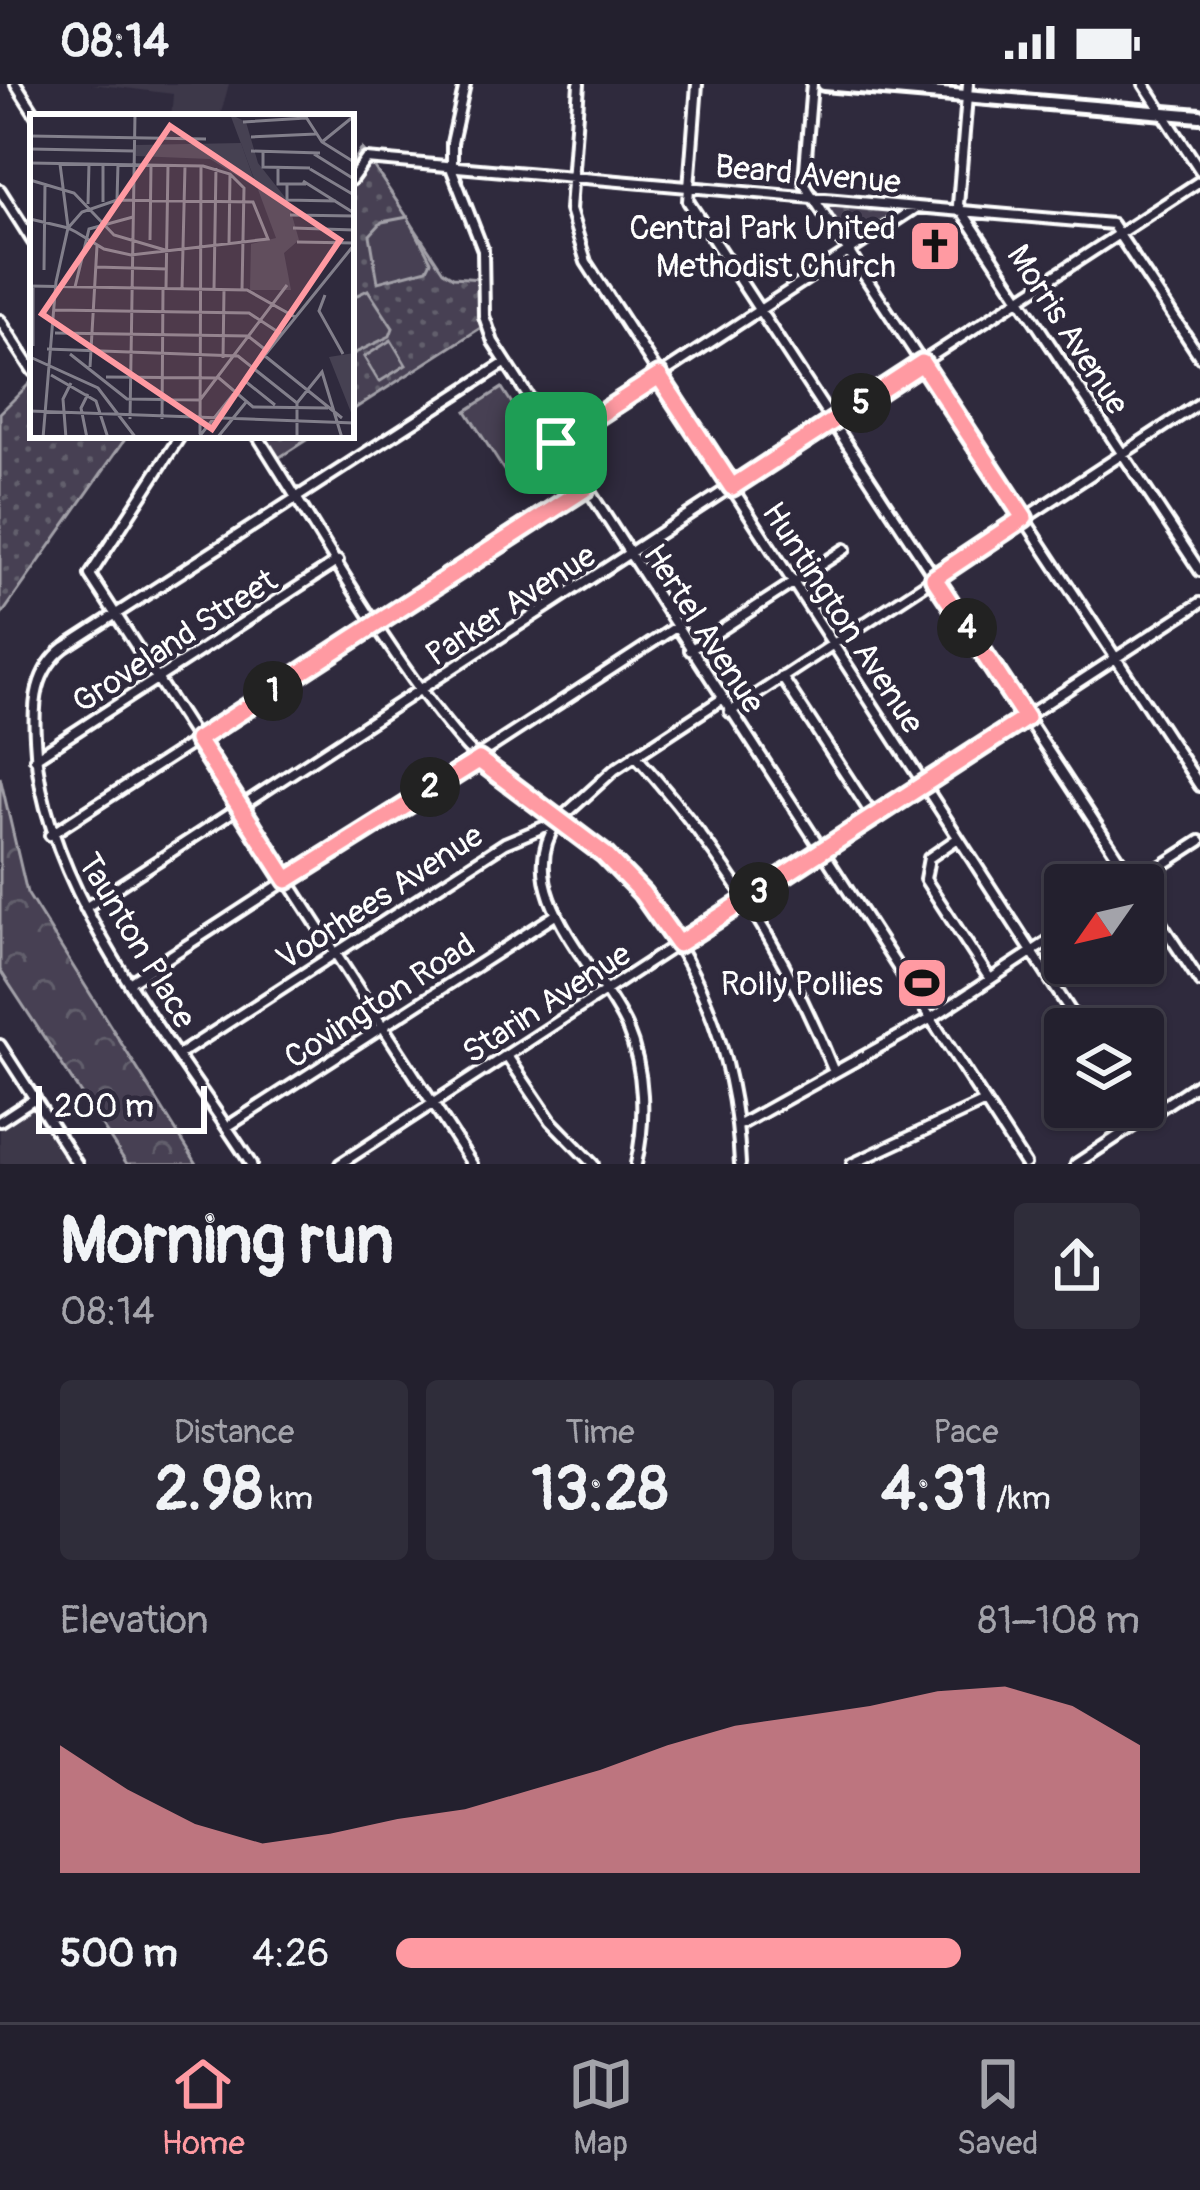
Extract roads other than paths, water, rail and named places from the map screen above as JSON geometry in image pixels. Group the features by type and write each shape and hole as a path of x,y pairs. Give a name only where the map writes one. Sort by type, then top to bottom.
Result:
{"main road":[{"path":"824,84 968,90 1200,116"}],"street":[{"path":"16,84 36,114"},
{"name":"Hertel Avenue","path":"465,84 452,166 483,250 484,316 505,363 1025,1164"},
{"name":"Huntington Avenue","path":"579,84 570,210 578,245 1068,1008"},
{"path":"698,84 688,201 1121,864"},
{"path":"812,84 804,181 813,198 1200,786"},
{"path":"1144,84 1200,170"},
{"path":"963,211 958,202 968,90"},
{"name":"Beard Avenue","path":"354,176 366,159 1112,224 1119,234"},
{"name":"Parker Avenue","path":"85,908 1200,181"},
{"path":"0,190 30,237"},
{"path":"556,443 916,207"},
{"name":"Morris Avenue","path":"963,211 1200,571"},
{"path":"1119,234 1200,357"},
{"path":"0,320 30,366"},
{"path":"115,615 505,363"},
{"path":"730,712 1200,403"},
{"path":"179,438 90,576 472,1164"},
{"path":"259,438 422,689 479,760 642,893 678,944 721,1042 738,1126 740,1164"},
{"path":"50,835 586,488"},
{"path":"690,650 845,549"},
{"name":"Groveland Street","path":"35,758 338,561"},
{"name":"Starin Avenue","path":"340,1164 1200,604"},
{"name":"Taunton Place","path":"115,615 54,656 37,692 35,758 50,835 85,908 251,1164"},
{"path":"132,981 479,760 676,627"},
{"path":"782,677 874,818"},
{"name":"Voorhees Avenue","path":"180,1054 505,843 558,820 635,755 722,699"},
{"path":"635,755 695,826 746,900 794,981 835,1072"},
{"path":"558,820 549,834 544,866 557,914 627,1028 639,1069 642,1127 637,1164"},
{"path":"958,838 929,858 925,879 990,979"},
{"path":"1164,864 1200,841"},
{"name":"Covington Road","path":"227,1127 557,914"},
{"path":"1164,928 1200,982"},
{"path":"738,1126 930,1019 1044,943"},
{"path":"0,1045 77,1164"},
{"path":"507,1056 544,1112 593,1164"},
{"path":"1164,1106 1200,1082"},
{"path":"0,1121 35,1098"},
{"path":"852,1164 985,1102"},
{"path":"1076,1164 1130,1128"}],"place":[{"name":"Central Park United Methodist Church","path":"935,246"},
{"name":"Rolly Pollies","path":"922,983"}]}
